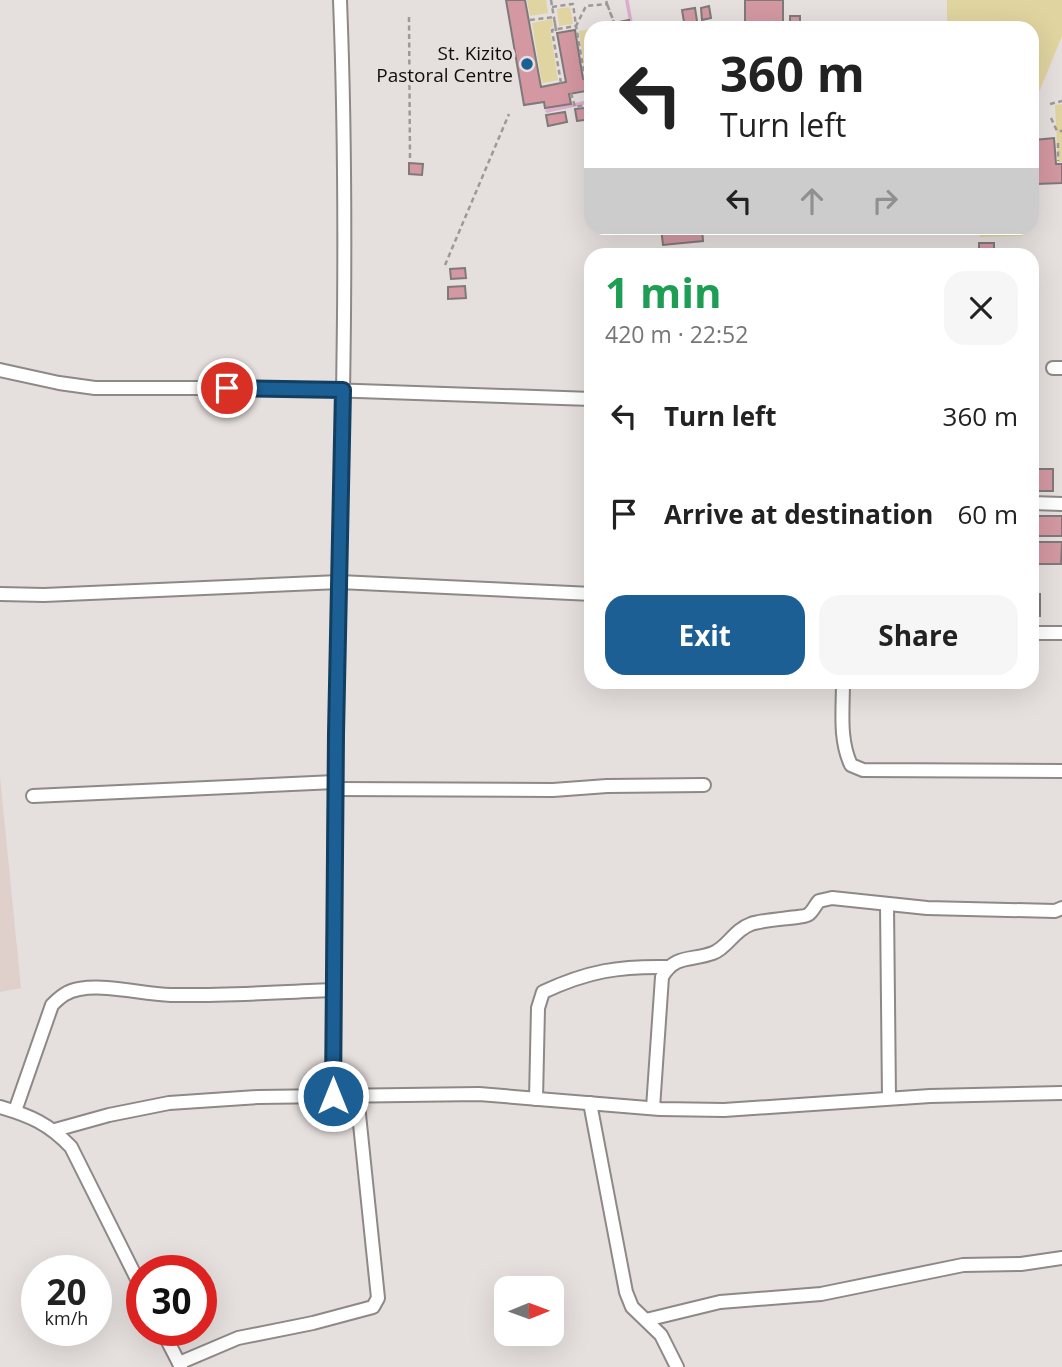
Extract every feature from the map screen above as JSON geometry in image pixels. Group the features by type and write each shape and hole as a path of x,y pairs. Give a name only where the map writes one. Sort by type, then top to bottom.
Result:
{"street":[{"path":"333,1096 335,785 343,390 343,90 340,0"},
{"path":"0,370 95,388 271,388 584,399"},
{"path":"1039,503 1062,504"},
{"path":"0,594 44,595 339,583 584,594"},
{"path":"1039,633 1062,633"},
{"path":"844,689 842,739 851,765 863,770 1062,771"},
{"path":"33,796 335,785 554,790 607,786 704,785"},
{"path":"536,1099 538,1008 543,992 602,970 668,967 679,961 713,953 747,925 766,919 803,917 809,914 819,901 832,898 887,905 1055,911 1062,908"},
{"path":"887,905 889,1098"},
{"path":"653,1108 662,977 668,967"},
{"path":"15,1111 52,1005 61,995 78,989 98,988 198,996 334,990"},
{"path":"55,1130 109,1115 169,1103 258,1097 479,1094 653,1108 724,1110 889,1098 1062,1093"},
{"path":"170,1346 180,1365 238,1338 373,1307 378,1298 357,1095"},
{"path":"590,1103 626,1292 632,1307 661,1335 677,1367"},
{"path":"0,1107 28,1115 55,1130 71,1147 126,1257"},
{"path":"646,1320 719,1302 821,1294 963,1265 1021,1264 1062,1258"}],"path":[{"path":"551,0 556,30"},
{"path":"576,26 586,6 606,2"},
{"path":"552,7 573,4 584,73"},
{"path":"409,17 410,160"},
{"path":"530,20 554,17"},
{"path":"561,83 552,30 576,26"},
{"path":"571,93 574,104 584,104"},
{"path":"1050,104 1062,101"},
{"path":"444,265 509,114"},
{"path":"1051,118 1057,131 1062,131"},
{"path":"1058,143 1058,161"}],"shaded area":[{"path":"527,0 546,0 548,13 530,16"},
{"path":"947,0 1062,0 1062,36 1039,91 1039,21 947,21"},
{"path":"570,7 573,24 559,26 557,9"},
{"path":"552,19 553,27 550,28 558,80 542,83 532,23"},
{"path":"584,30 584,64 579,31"},
{"path":"1062,104 1062,162 1058,162 1055,105"},
{"path":"980,235 1023,235 1023,236"},
{"path":"0,777 21,988 0,992"}],"building":[{"name":"St. Kizito Pastoral Centre","path":"506,0 525,0 541,87 566,82 557,33 575,30 584,79 584,91 569,94 571,104 545,108 544,102 524,105"},
{"path":"745,0 783,0 783,21 745,21"},
{"path":"709,6 711,18 702,20 701,8"},
{"path":"695,8 697,21 684,21 682,10"},
{"path":"790,16 800,16 800,21 790,21"},
{"path":"584,108 584,120 577,121 575,109"},
{"path":"565,112 567,122 548,126 546,115"},
{"path":"1054,138 1056,164 1062,164 1062,183 1039,184 1039,140"},
{"path":"409,163 423,164 422,175 409,174"},
{"path":"662,235 703,235 703,241 663,245"},
{"path":"979,243 994,243 994,248 979,248"},
{"path":"465,268 466,278 451,279 450,269"},
{"path":"465,286 466,298 448,299 448,287"},
{"path":"1039,469 1053,469 1053,491 1039,491"},
{"path":"1039,516 1062,516 1062,536 1039,536"},
{"path":"1039,542 1062,542 1061,564 1039,564"}],"waterway":[{"path":"627,1 631,21"},
{"path":"547,111 584,103"}],"place":[{"name":"St. Kizito Pastoral Centre","path":"527,64"}],"route":[{"path":"227,388 343,390 336,734 333,1096"}]}
